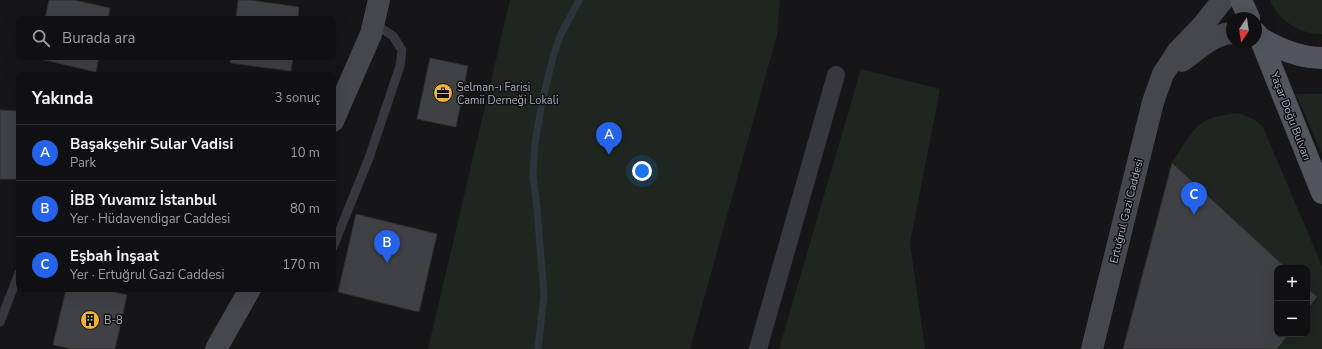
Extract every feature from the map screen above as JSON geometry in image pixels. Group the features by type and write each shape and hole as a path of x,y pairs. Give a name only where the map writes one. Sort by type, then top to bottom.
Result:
{"main road":[{"path":"1241,0 1246,12"},
{"name":"Yaşar Doğu Bulvarı","path":"1262,39 1274,46 1300,56 1322,58"},
{"name":"Yaşar Doğu Bulvarı","path":"1262,48 1322,193"}],"street":[{"path":"336,114 371,34 379,0"},
{"name":"Ertuğrul Gazi Caddesi","path":"1092,349 1153,102 1163,74 1178,52 1224,0"},
{"path":"1163,74 1204,45 1226,34"},
{"path":"758,349 836,75"},
{"path":"216,349 248,292"}],"lane":[{"path":"336,240 369,158 400,66 402,50 394,36 373,23"},
{"path":"0,322 16,281"}],"shaded area":[{"path":"510,0 780,0 777,35 690,349 428,349"},
{"path":"1270,0 1322,0 1322,34 1306,32 1291,25 1278,14"},
{"path":"861,69 940,89 910,243 925,349 779,349"},
{"path":"1296,94 1322,94 1322,154"},
{"path":"1237,113 1245,115 1263,127 1322,266 1322,349 1278,349 1287,337 1310,337 1310,307 1318,298 1310,291 1310,265 1283,265 1172,163 1190,135 1199,125 1206,120"}],"building":[{"path":"49,0 74,0 110,8 109,16 46,16"},
{"path":"238,0 249,0 299,7 298,16 236,16"},
{"name":"Selman-ı Farisi Camii Derneği Lokali","path":"430,58 468,66 456,127 417,119"},
{"path":"45,60 98,60 96,72"},
{"path":"230,60 293,60 291,71 230,63"},
{"path":"0,110 16,111 16,179 0,179"},
{"path":"1172,163 1283,265 1274,265 1274,337 1287,337 1277,349 1123,349"},
{"path":"356,214 437,234 419,312 338,292"},
{"path":"1310,291 1317,297 1310,306"},
{"name":"B-8","path":"65,292 114,292 127,295 115,349 72,349 53,345"}],"waterway":[{"path":"538,349 544,296 533,175 535,143 542,102 553,57 560,36 579,0"}],"place":[{"name":"Selman-ı Farisi Camii Derneği Lokali","path":"443,93"},
{"name":"Başakşehir Sular Vadisi","path":"609,155"},
{"name":"Eşbah İnşaat","path":"1194,215"},
{"name":"İBB Yuvamız İstanbul","path":"387,263"},
{"name":"B-8","path":"90,320"}]}
